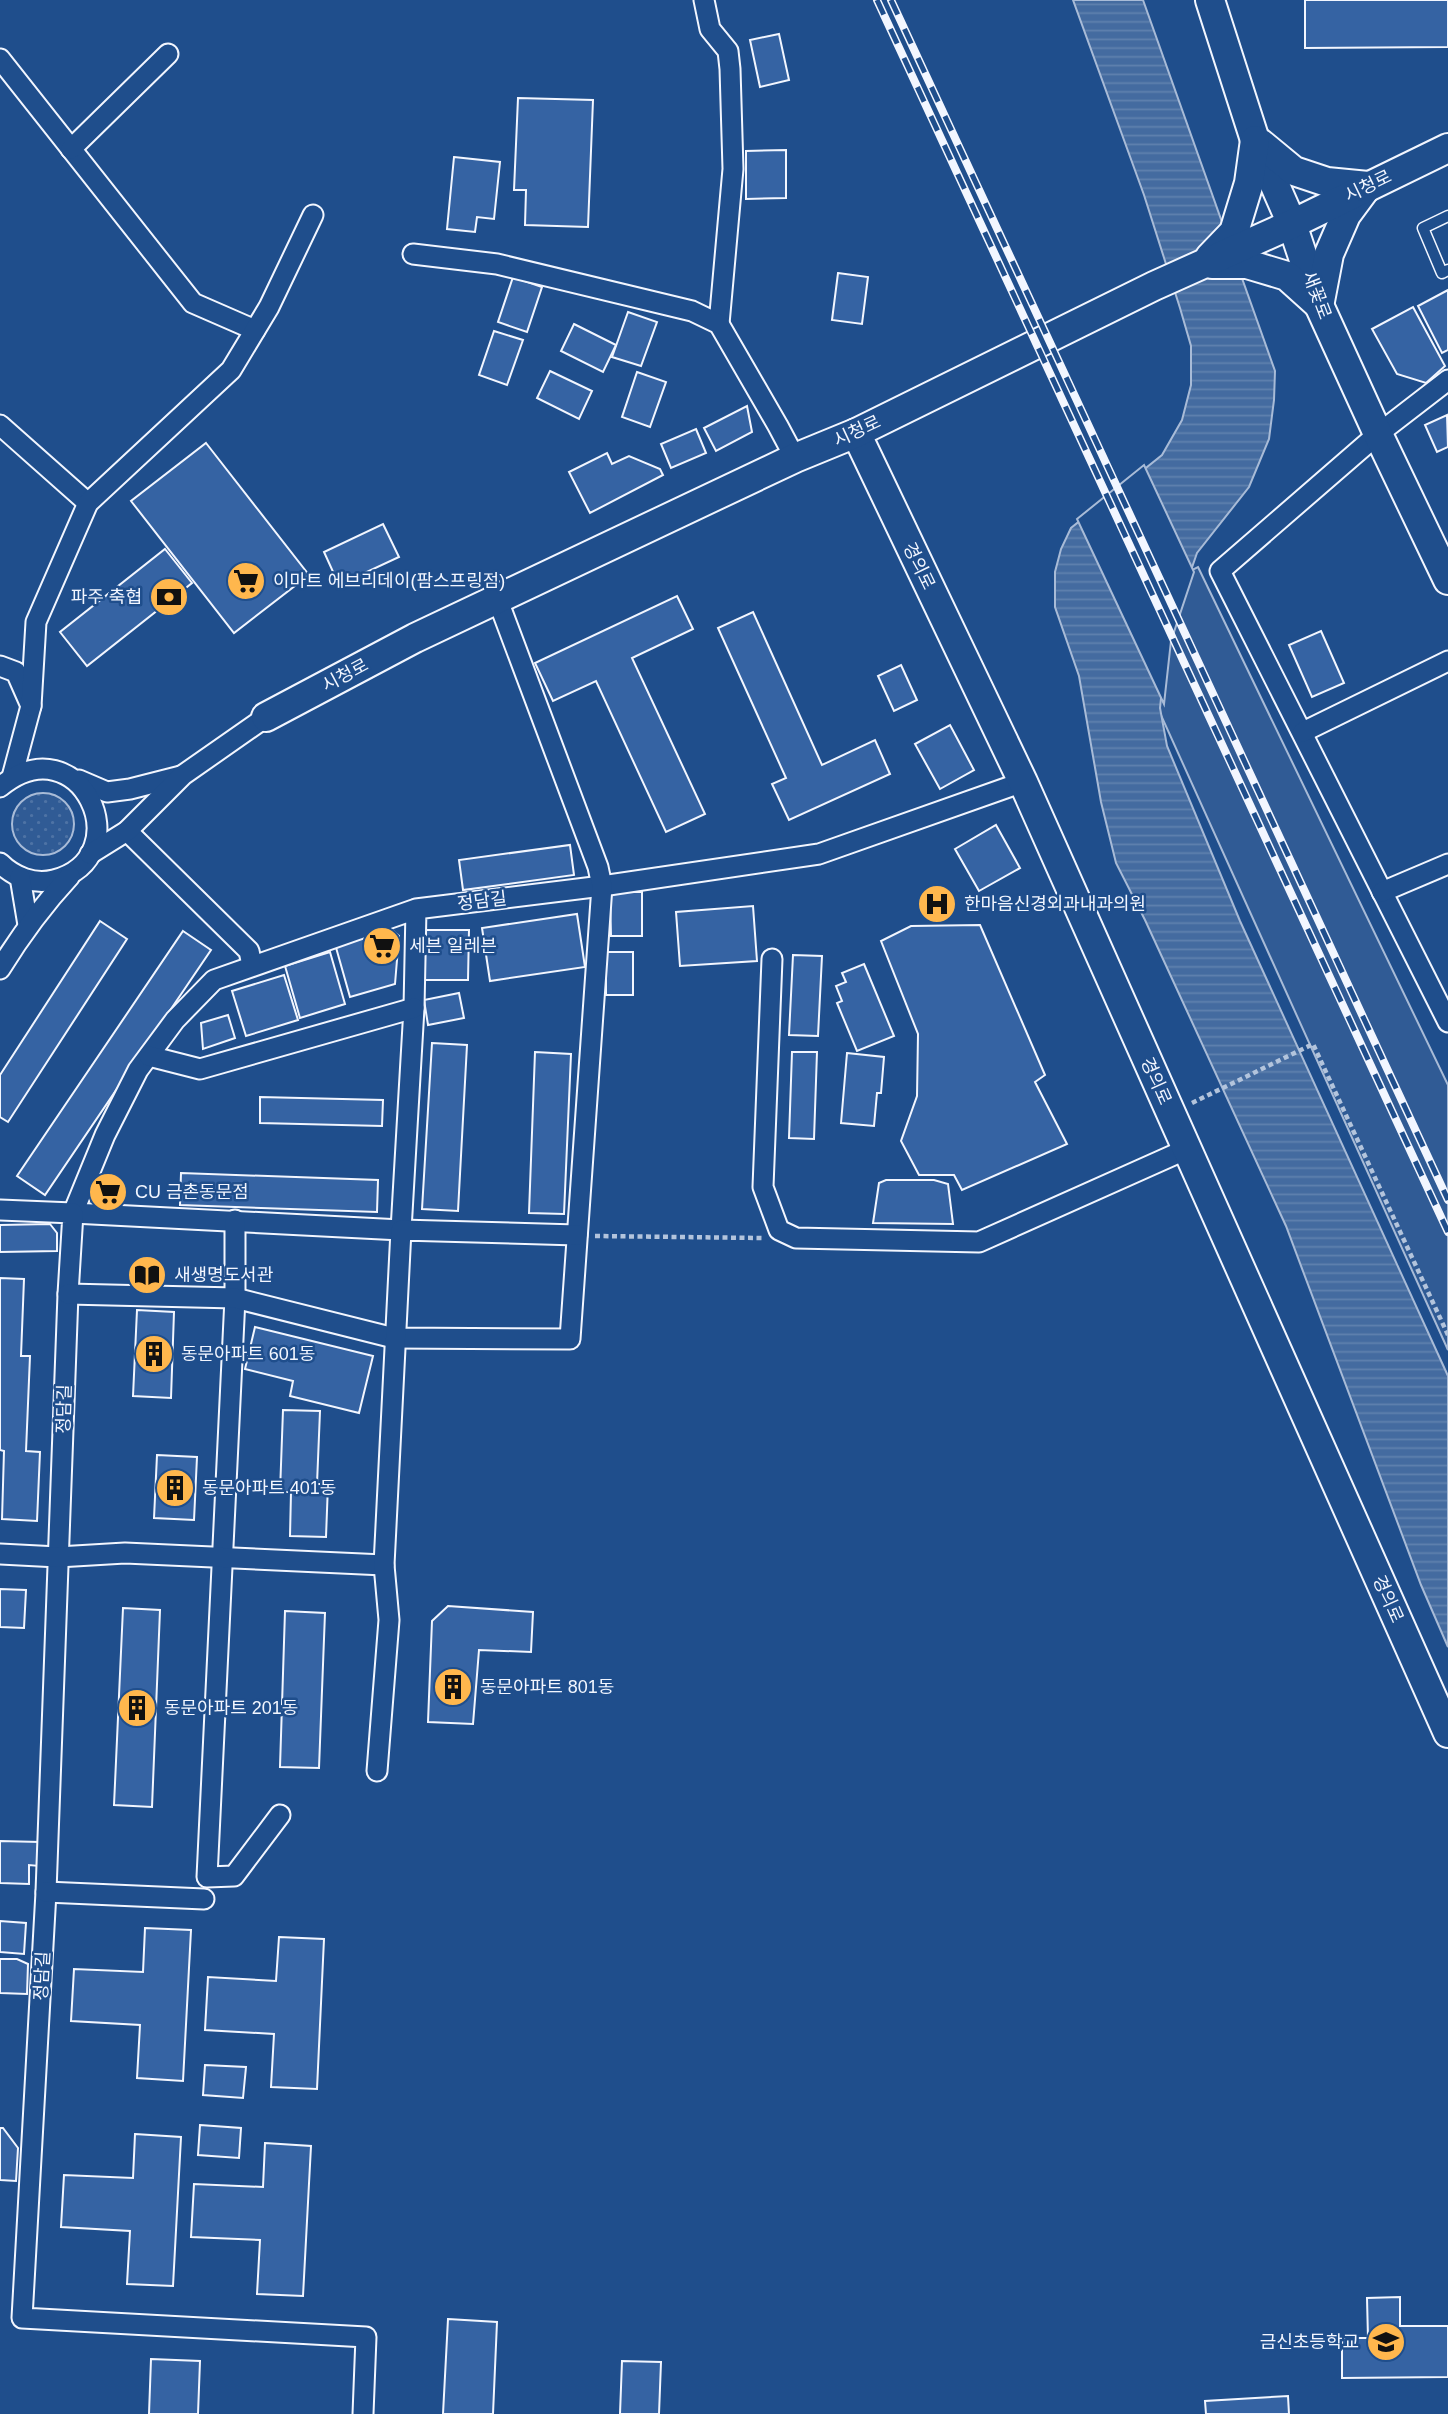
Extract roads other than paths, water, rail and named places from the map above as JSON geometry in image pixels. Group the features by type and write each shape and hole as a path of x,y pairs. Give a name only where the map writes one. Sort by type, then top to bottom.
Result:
{"street":[{"path":"704,0 710,29 728,51 730,69 733,169 719,324 795,458"},
{"name":"새꽃로","path":"1210,0 1255,139 1292,224 1319,305 1448,580"},
{"path":"71,149 168,54"},
{"path":"0,59 193,303 255,330"},
{"path":"1255,139 1294,171 1327,182 1368,186"},
{"path":"1255,139 1241,248 1287,276 1319,305"},
{"name":"시청로","path":"266,717 497,598 795,458 856,433 1154,286 1241,248 1448,148"},
{"path":"1319,305 1329,254 1346,215 1368,186"},
{"path":"6,782 31,706 37,622 88,503 231,370 269,307 313,215"},
{"path":"413,254 497,264 692,312 719,324"},
{"path":"1448,380 1378,434 1220,571 1448,1022"},
{"path":"0,425 88,503"},
{"name":"경의로","path":"856,433 1023,782 1448,1733"},
{"path":"68,1294 235,1298 394,1339 570,1339 602,886 598,867 497,598"},
{"path":"1303,732 1448,661"},
{"path":"0,666 16,672 31,706"},
{"path":"0,863 20,877 35,881 66,876 127,831 183,775 266,717"},
{"path":"6,782 30,770 50,769 107,792 183,775"},
{"path":"0,969 47,900 84,861 96,837 97,819 93,801 83,786 68,775"},
{"name":"정담길","path":"363,2414 366,2337 22,2318 46,1892 73,1213 105,1135 138,1070 175,1020 214,979 416,909 602,886 819,854 1023,782"},
{"path":"127,831 249,951 252,965"},
{"path":"1382,892 1448,864"},
{"path":"20,877 28,925"},
{"path":"377,1771 389,1620 384,1565 394,1339 414,1008 416,909"},
{"path":"772,959 763,1187 779,1230 796,1238 979,1242 1187,1149"},
{"path":"149,1056 200,1069 414,1008"},
{"path":"0,1210 577,1236"},
{"path":"235,1220 235,1298 207,1877 234,1876 280,1815"},
{"path":"0,1554 58,1557 125,1553 384,1565"},
{"path":"46,1892 204,1899"}],"lane":[{"path":"1448,216 1423,228 1442,272 1448,270"}],"railway":[{"path":"877,0 1448,1232"},
{"path":"891,0 1448,1200"}],"place":[{"name":"이마트 에브리데이(팜스프링점)","path":"246,581"},
{"name":"파주 축협","path":"169,597"},
{"name":"한마음신경외과내과의원","path":"937,904"},
{"name":"세븐 일레븐","path":"382,946"},
{"name":"CU 금촌동문점","path":"108,1192"},
{"name":"새생명도서관","path":"147,1275"},
{"name":"동문아파트 601동","path":"154,1354"},
{"name":"동문아파트 401동","path":"175,1488"},
{"name":"동문아파트 801동","path":"453,1687"},
{"name":"동문아파트 201동","path":"137,1708"},
{"name":"금신초등학교","path":"1386,2342"}]}
